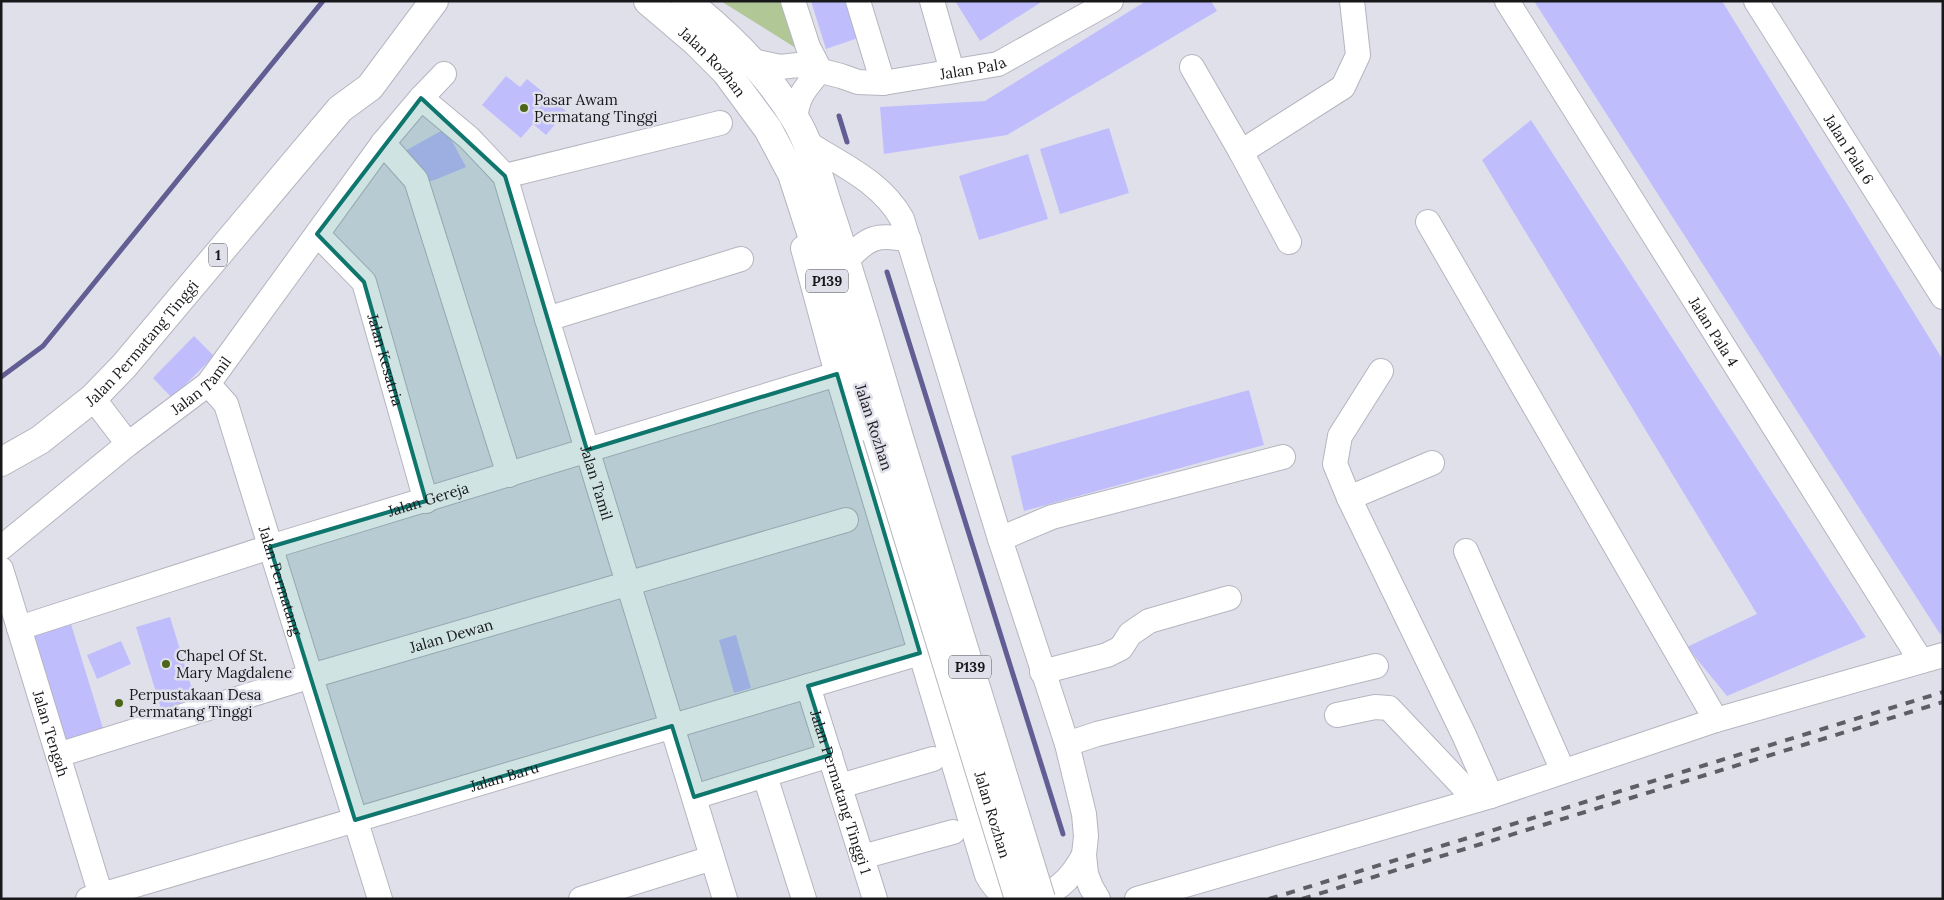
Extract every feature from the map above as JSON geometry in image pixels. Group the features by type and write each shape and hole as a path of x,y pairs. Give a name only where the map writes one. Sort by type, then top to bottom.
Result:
{"main road":[{"name":"Jalan Permatang Tinggi","path":"340,109 356,74 410,1"},
{"name":"Jalan Permatang Tinggi","path":"1,462 40,440 93,398 124,366 340,109 370,87 434,1"},
{"name":"Jalan Rozhan","path":"648,1 695,41 726,72 768,129 792,174 888,435 1041,899"},
{"name":"Jalan Rozhan","path":"686,1 718,26 753,61 801,130 846,261 888,435 1020,899"}],"street":[{"path":"793,1 808,47 820,70 803,90 797,101 801,130 865,178 894,204 909,240 1000,539 1067,744 1084,814 1086,874 1098,899"},
{"path":"858,1 883,83"},
{"path":"932,1 952,71"},
{"name":"Jalan Pala","path":"753,61 780,68 798,65 858,82 883,83 998,64 1111,1"},
{"path":"1240,152 1343,87 1358,55 1352,1"},
{"name":"Jalan Pala 4","path":"1507,1 1932,658"},
{"name":"Jalan Pala 6","path":"1756,1 1943,298"},
{"path":"1192,67 1289,242"},
{"name":"Jalan Tamil","path":"1,548 128,444 208,384 383,143 444,74"},
{"name":"Jalan Tamil","path":"421,98 469,138 506,176 547,320 726,899"},
{"path":"506,176 720,123"},
{"path":"768,129 799,232 837,374 987,875 994,887 1006,896 1020,899"},
{"path":"383,143 416,180 509,475"},
{"path":"1428,222 1716,720"},
{"name":"Jalan Kesatria","path":"317,234 364,282 426,500"},
{"path":"846,261 859,247 870,239 882,236 909,240"},
{"path":"547,320 741,259"},
{"path":"1381,371 1340,436 1336,464 1349,498 1464,735 1483,798"},
{"name":"Jalan Gereja","path":"19,628 270,547 837,374"},
{"name":"Jalan Permatang","path":"208,384 226,404 380,899"},
{"path":"93,398 128,444"},
{"path":"1000,539 1052,517 1283,457"},
{"path":"1349,498 1432,463"},
{"name":"Jalan Dewan","path":"58,755 311,676 846,520"},
{"path":"1466,551 1563,771"},
{"name":"Jalan Tengah","path":"1,569 58,755 97,898"},
{"path":"1042,672 1107,655 1122,648 1130,634 1149,621 1229,598"},
{"name":"Jalan Baru","path":"97,898 920,653"},
{"path":"1137,899 1483,798 1716,720 1932,658"},
{"path":"1067,744 1097,734 1376,666"},
{"name":"Jalan Permatang Tinggi 1","path":"808,686 875,899"},
{"path":"1337,715 1375,707 1389,708 1483,798"},
{"path":"694,797 830,755"},
{"path":"840,786 933,759"},
{"path":"765,776 804,899"},
{"path":"862,857 953,832"},
{"path":"1025,899 1051,892 1065,882 1075,871 1084,855"},
{"path":"581,899 712,858"},
{"path":"1065,882 1088,899"}],"highlighted area":[{"path":"421,98 505,176 587,450 837,374 920,653 808,686 830,755 694,797 672,726 355,820 270,547 426,501 364,282 317,234"}],"green space":[{"path":"722,1 784,1 799,50 724,3"}],"building":[{"path":"811,1 850,1 861,37 826,49"},
{"path":"955,1 1043,1 980,41"},
{"path":"1146,1 1211,1 1217,11 1007,135 884,154 880,107 985,101"},
{"path":"1534,1 1722,1 1943,360 1943,633 1940,634"},
{"name":"Pasar Awam Permatang Tinggi","path":"506,76 520,87 527,79 566,111 546,135 533,124 521,138 482,105"},
{"path":"1531,120 1866,637 1727,696 1687,647 1757,614 1482,160"},
{"path":"1109,128 1129,193 1060,214 1040,149"},
{"path":"441,131 447,132 466,167 422,184 405,151"},
{"path":"1028,154 1048,219 979,240 959,176"},
{"path":"194,336 214,356 172,398 153,378"},
{"path":"1249,390 1264,445 1024,511 1011,456"},
{"name":"Chapel Of St. Mary Magdalene","path":"170,617 196,702 162,712 136,627"},
{"path":"71,624 105,735 66,747 32,636"},
{"path":"736,635 751,688 734,693 719,640"},
{"path":"121,641 131,664 97,679 87,655"}],"waterway":[{"path":"1,377 43,346 323,1"},
{"path":"839,116 847,142"},
{"path":"887,272 1063,834"}],"railway":[{"path":"1269,899 1943,692"},
{"path":"1302,899 1943,702"}],"place":[{"name":"Pasar Awam Permatang Tinggi","path":"524,108"},
{"name":"Chapel Of St. Mary Magdalene","path":"166,664"},
{"name":"Perpustakaan Desa Permatang Tinggi","path":"119,703"}]}
